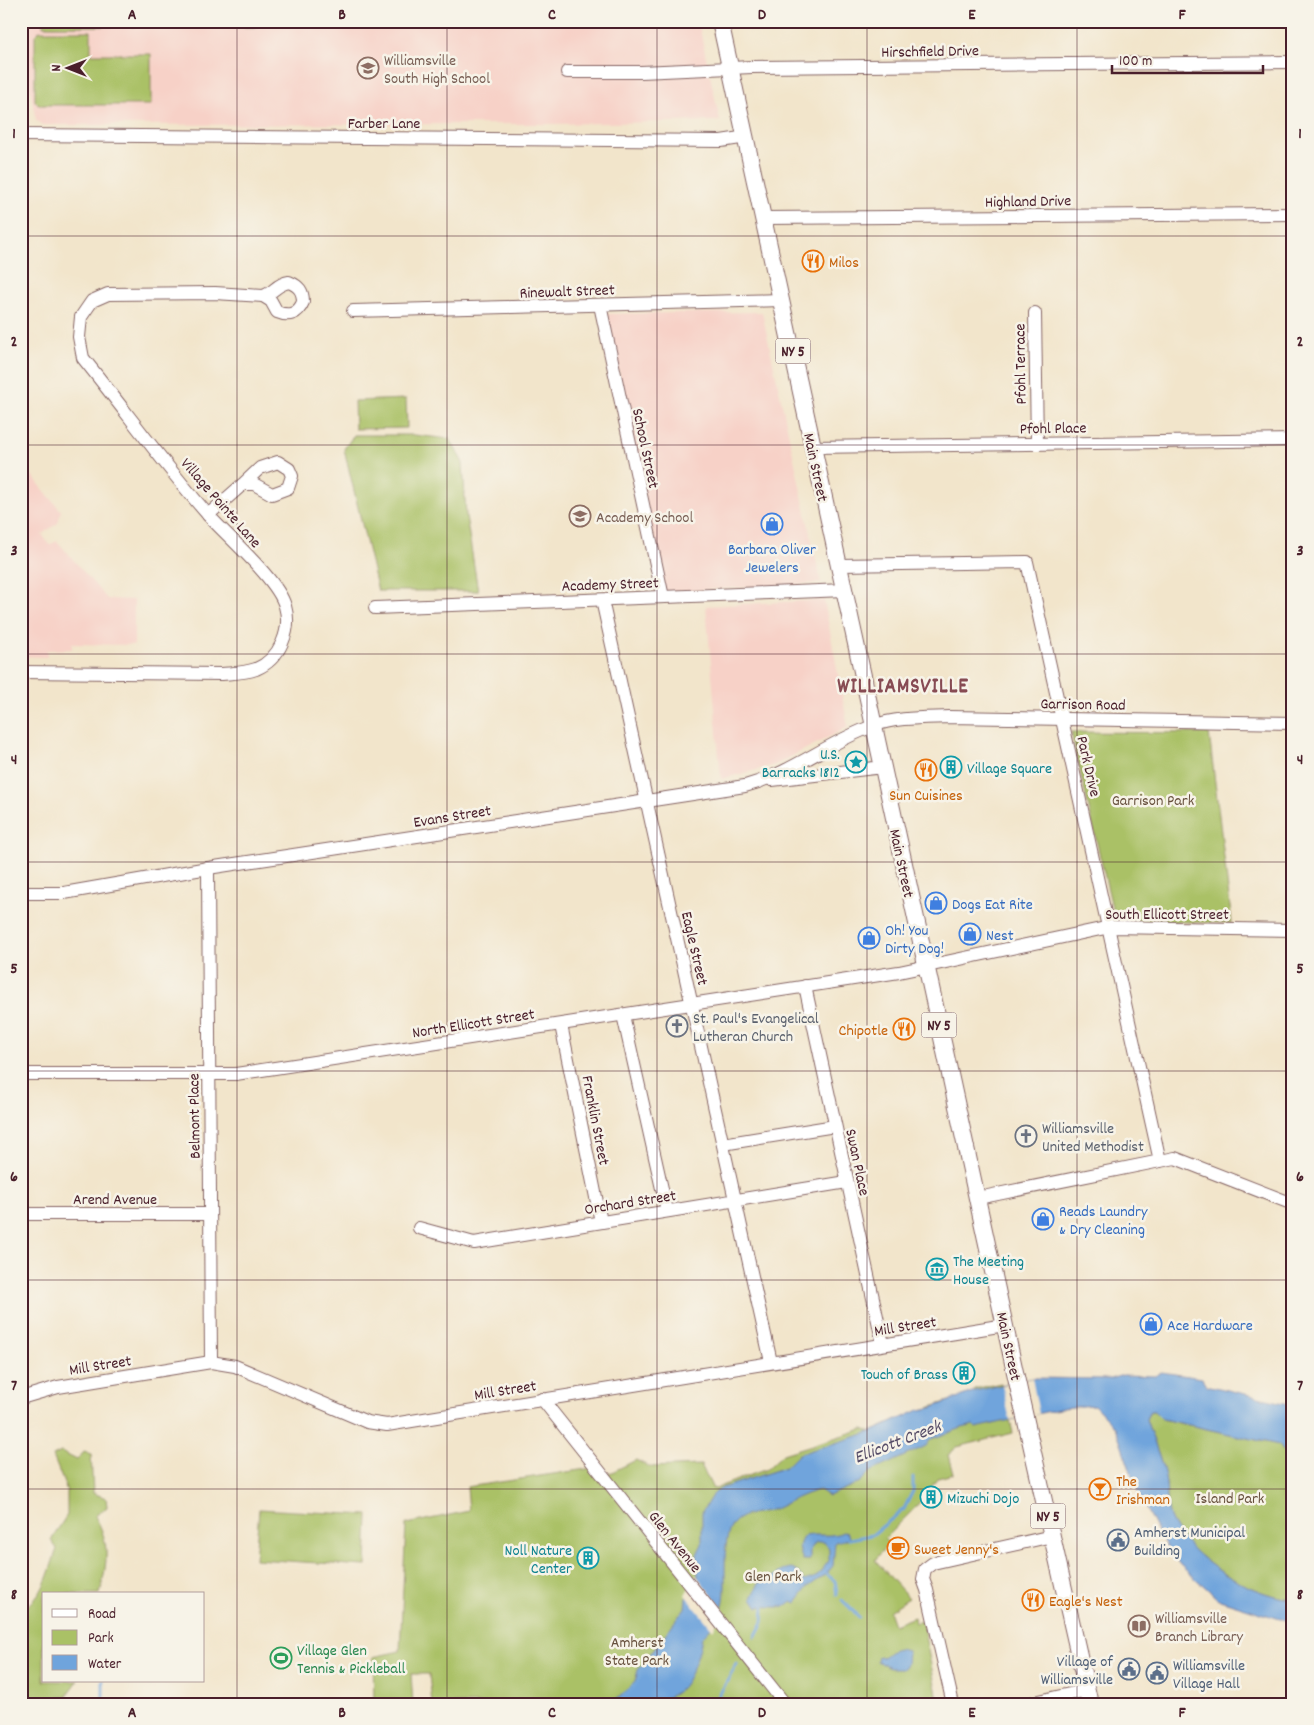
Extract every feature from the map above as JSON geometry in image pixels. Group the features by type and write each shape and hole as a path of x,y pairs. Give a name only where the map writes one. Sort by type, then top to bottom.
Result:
{"main road":[{"name":"Main Street","path":"720,21 747,137 926,967 1088,1697"}],"street":[{"name":"Hirschfield Drive","path":"567,72 641,72 730,68 1293,62"},
{"name":"Farber Lane","path":"21,135 712,141 747,137"},
{"name":"Highland Drive","path":"764,218 1293,214"},
{"name":"Village Pointe Lane","path":"21,672 222,674 255,669 271,659 284,639 287,627 285,604 270,582 208,515 84,358 79,336 81,317 92,302 108,294 215,293 263,296"},
{"name":"Rinewalt Street","path":"353,311 782,300"},
{"name":"School Street","path":"600,305 663,597"},
{"name":"Pfohl Terrace","path":"1035,313 1037,444"},
{"name":"Pfohl Place","path":"813,447 1293,440"},
{"path":"208,515 243,484"},
{"name":"Park Drive","path":"840,565 1027,562 1110,927 1160,1161"},
{"name":"Academy Street","path":"376,608 845,590"},
{"name":"Eagle Street","path":"602,600 771,1362"},
{"name":"Garrison Road","path":"874,725 899,720 943,717 1293,723"},
{"name":"Evans Street","path":"21,893 64,893 208,868 647,802 767,780 853,734 874,725"},
{"path":"767,780 793,779 883,767"},
{"name":"Belmont Place","path":"208,868 211,1362"},
{"name":"South Ellicott Street","path":"926,967 1110,927 1293,930"},
{"name":"North Ellicott Street","path":"21,1074 236,1074 562,1025 926,967"},
{"name":"Swan Place","path":"805,986 883,1344"},
{"path":"623,1014 667,1211"},
{"name":"Franklin Street","path":"562,1025 601,1222"},
{"path":"723,1144 835,1126"},
{"path":"978,1198 1175,1158 1293,1204"},
{"name":"Orchard Street","path":"419,1228 474,1243 847,1182"},
{"name":"Arend Avenue","path":"21,1214 210,1214"},
{"name":"Mill Street","path":"21,1398 58,1387 211,1362 235,1366 367,1422 387,1425 1005,1325"},
{"name":"Glen Avenue","path":"542,1399 785,1704"},
{"path":"953,1704 923,1575 925,1569 933,1564 1052,1536"},
{"path":"1026,1704 1088,1697"}],"shaded area":[{"name":"Williamsville South High School","path":"21,21 698,21 720,121 549,124 42,125 36,120 21,41"},
{"path":"762,312 821,583 665,592 607,314"},
{"path":"21,462 61,511 58,523 42,534 49,545 57,541 107,599 134,600 134,645 72,644 72,649 47,650 47,657 21,656"},
{"path":"824,600 848,727 775,765 721,779 706,606"}],"green space":[{"path":"43,21 270,21 255,27 43,26"},
{"path":"39,31 91,31 91,54 151,54 151,105 39,105 35,101 35,35"},
{"path":"406,399 407,428 355,429 354,401"},
{"path":"354,435 414,435 450,439 463,463 466,516 478,591 378,591 344,449"},
{"name":"Garrison Park","path":"1071,732 1209,733 1232,923 1115,920"},
{"name":"Glen Park","path":"1001,1383 1013,1433 957,1447 948,1455 953,1474 938,1478 915,1508 884,1539 889,1543 875,1560 909,1598 889,1611 894,1625 914,1617 915,1623 922,1621 939,1704 432,1704 429,1674 411,1674 413,1704 374,1704 373,1657 400,1651 406,1524 469,1511 467,1487 593,1468 602,1477 636,1460 650,1467 701,1465 713,1489 767,1469 783,1454 863,1429 871,1432 922,1410 974,1394 974,1389"},
{"name":"Island Park","path":"1150,1411 1154,1411 1162,1419 1279,1445 1284,1452 1293,1453 1293,1599 1258,1591 1224,1574 1194,1550 1181,1536 1168,1512 1166,1482 1146,1419"},
{"path":"61,1452 77,1460 84,1452 91,1454 93,1493 106,1498 107,1507 95,1516 104,1536 106,1563 100,1592 42,1592 42,1682 77,1682 66,1697 33,1698 21,1686 21,1609 35,1599 45,1584 57,1549 51,1540 67,1515 67,1491 53,1456"},
{"path":"259,1509 368,1515 366,1566 255,1559"}],"water":[{"name":"Ellicott Creek","path":"1161,1372 1202,1378 1206,1385 1293,1405 1293,1453 1284,1452 1279,1445 1162,1419 1154,1411 1150,1411 1146,1419 1166,1482 1170,1517 1181,1536 1194,1550 1224,1574 1258,1591 1293,1599 1293,1619 1280,1619 1220,1600 1180,1565 1160,1537 1139,1495 1115,1427 1094,1405 1063,1408 976,1428 974,1425 962,1428 931,1439 926,1446 870,1472 860,1482 829,1496 820,1490 815,1491 776,1509 747,1515 737,1520 731,1527 726,1548 725,1596 722,1610 715,1623 702,1637 697,1658 687,1681 673,1695 657,1704 612,1704 635,1682 638,1670 685,1608 686,1598 698,1578 697,1554 702,1544 702,1512 711,1497 719,1489 786,1467 799,1454 871,1432 919,1410 931,1408 975,1391 1032,1378 1110,1379 1123,1375 1155,1376"},
{"path":"843,1532 848,1533 849,1539 835,1542 833,1566 826,1574 808,1587 796,1603 792,1601 780,1607 758,1607 752,1598 759,1583 791,1568 797,1571 804,1581 816,1577 829,1561 829,1548 824,1542 816,1542 810,1550 810,1560 803,1560 799,1548 804,1536 834,1535"},
{"path":"898,1649 908,1651 907,1664 904,1668 890,1668 877,1661 878,1656 883,1657 891,1651"}],"pier":[{"path":"1032,1378 1039,1414 1010,1420 1002,1385"},
{"path":"696,1575 724,1610 713,1630 685,1595"}],"waterway":[{"path":"849,1539 872,1535 904,1509 913,1491 913,1477"},
{"path":"826,1574 835,1581 837,1595"},
{"path":"842,1600 859,1617"},
{"path":"755,1637 763,1622 764,1606"},
{"path":"714,1704 737,1664"},
{"path":"103,1682 103,1704"}],"place":[{"name":"Williamsville South High School","path":"368,68"},
{"name":"Milos","path":"813,261"},
{"name":"Academy School","path":"580,516"},
{"name":"Barbara Oliver Jewelers","path":"772,524"},
{"name":"U.S. Barracks 1812","path":"856,762"},
{"name":"Village Square","path":"951,767"},
{"name":"Sun Cuisines","path":"926,770"},
{"name":"Dogs Eat Rite","path":"936,903"},
{"name":"Nest","path":"970,934"},
{"name":"Oh! You Dirty Dog!","path":"869,938"},
{"name":"St. Paul's Evangelical Lutheran Church","path":"677,1026"},
{"name":"Chipotle","path":"904,1029"},
{"name":"Williamsville United Methodist","path":"1026,1136"},
{"name":"Reads Laundry & Dry Cleaning","path":"1043,1219"},
{"name":"The Meeting House","path":"937,1269"},
{"name":"Ace Hardware","path":"1151,1324"},
{"name":"Touch of Brass","path":"964,1373"},
{"name":"The Irishman","path":"1100,1489"},
{"name":"Mizuchi Dojo","path":"931,1497"},
{"name":"Amherst Municipal Building","path":"1118,1540"},
{"name":"Sweet Jenny's","path":"898,1548"},
{"name":"Noll Nature Center","path":"588,1558"},
{"name":"Eagle's Nest","path":"1033,1600"},
{"name":"Williamsville Branch Library","path":"1139,1626"},
{"name":"Village Glen Tennis & Pickleball","path":"281,1658"},
{"name":"Village of Williamsville","path":"1129,1669"},
{"name":"Williamsville Village Hall","path":"1157,1673"}],"district":[{"name":"WILLIAMSVILLE","path":"903,685"}],"park label":[{"name":"Amherst State Park","path":"637,1650"}]}
